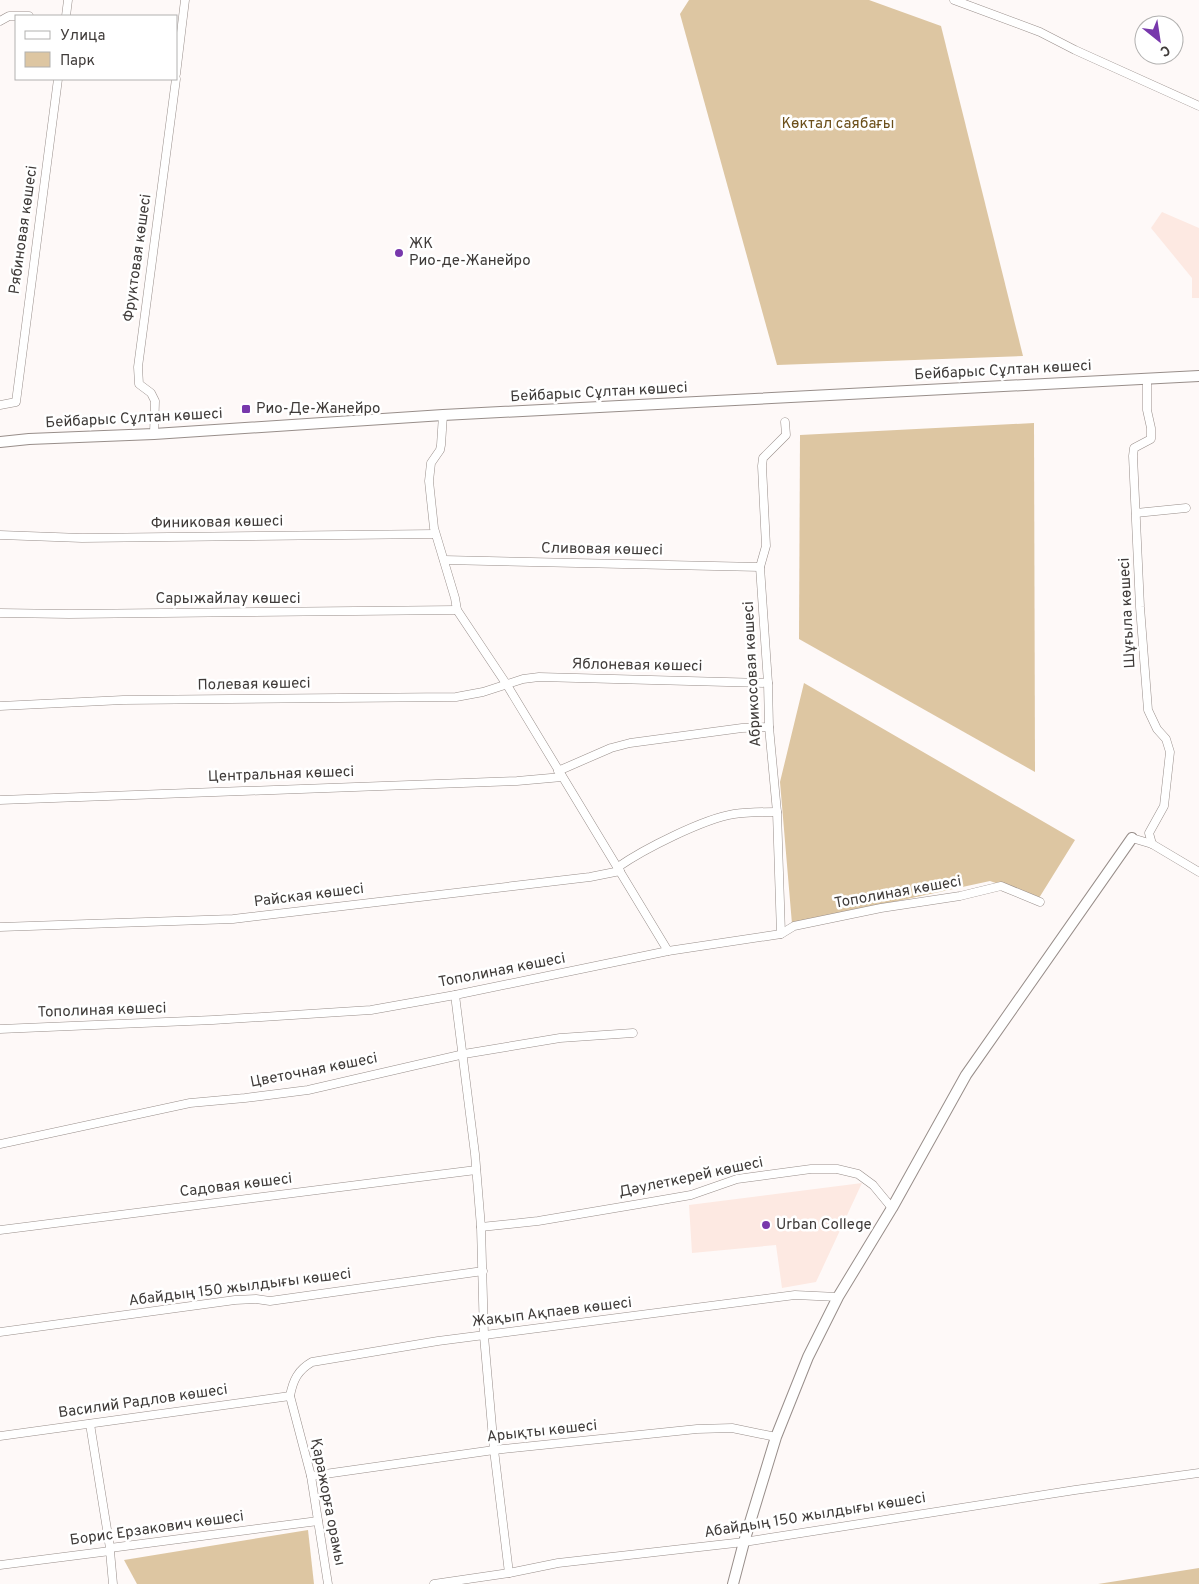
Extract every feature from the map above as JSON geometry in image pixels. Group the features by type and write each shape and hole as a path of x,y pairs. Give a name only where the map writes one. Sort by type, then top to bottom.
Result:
{"street":[{"path":"66,15 68,0"},
{"path":"178,59 186,0"},
{"path":"954,0 1040,32 1075,50 1199,106"},
{"path":"0,21 9,16 15,16"},
{"name":"Рябиновая көшесі","path":"2,406 16,402 58,80"},
{"name":"Фруктовая көшесі","path":"154,434 155,401 151,394 139,384 138,366 176,80"},
{"name":"Бейбарыс Сұлтан көшесі","path":"0,442 443,415 1199,376"},
{"name":"Шұғыла көшесі","path":"1147,379 1147,410 1151,428 1150,439 1134,448 1133,456 1140,607 1148,710 1157,728 1166,739 1170,752 1164,806 1149,833 1152,844"},
{"path":"443,415 442,445 431,463 429,481 435,534 457,610 507,685 668,951"},
{"name":"Абрикосовая көшесі","path":"781,934 777,812 769,727 760,567 766,546 762,466 764,458 786,435 784,422"},
{"path":"1136,513 1186,508"},
{"name":"Финиковая көшесі","path":"0,535 82,538 435,534"},
{"name":"Сливовая көшесі","path":"444,560 760,567"},
{"name":"Сарыжайлау көшесі","path":"0,613 79,614 457,610"},
{"name":"Яблоневая көшесі","path":"507,685 523,679 539,677 768,683"},
{"name":"Полевая көшесі","path":"0,706 123,700 456,696 483,692 507,685"},
{"name":"Центральная көшесі","path":"0,800 286,788 518,781 560,774 611,748 630,743 742,728 769,727"},
{"path":"619,869 640,853 718,818 735,814 777,812"},
{"path":"734,1584 744,1542 776,1437 808,1357 838,1297 892,1208 966,1075 1132,838 1152,844 1199,872"},
{"name":"Райская көшесі","path":"0,927 233,919 580,878 619,869"},
{"name":"Тополиная көшесі","path":"0,1029 213,1020 372,1010 456,995 668,951 781,934 794,926 881,908 960,896 1001,886 1040,902"},
{"path":"456,995 476,1170 481,1227 484,1336 494,1450 509,1574"},
{"name":"Цветочная көшесі","path":"0,1144 190,1103 308,1090 464,1054 560,1038 634,1034"},
{"name":"Дәулеткерей көшесі","path":"481,1227 538,1221 640,1204 691,1194 737,1179 811,1170 837,1169 858,1174 873,1185 892,1208"},
{"name":"Садовая көшесі","path":"0,1230 476,1170"},
{"name":"Абайдың 150 жылдығы көшесі","path":"0,1332 235,1300 256,1299 270,1301 483,1271"},
{"name":"Жақып Ақпаев көшесі","path":"290,1396 296,1375 312,1362 438,1341 795,1295 838,1297"},
{"name":"Василий Радлов көшесі","path":"0,1436 290,1396"},
{"name":"Қаражорға орамы","path":"290,1396 311,1476 328,1584"},
{"path":"90,1424 110,1549 113,1584"},
{"name":"Арықты көшесі","path":"311,1476 494,1450 697,1429 732,1428 776,1437"},
{"name":"Абайдың 150 жылдығы көшесі","path":"434,1584 509,1574 558,1563 744,1542 1199,1473"},
{"name":"Борис Ерзакович көшесі","path":"0,1566 318,1521"}],"shaded area":[{"path":"1162,212 1199,228 1199,298 1192,298 1192,278 1151,228"},
{"name":"Urban College","path":"862,1183 816,1282 782,1288 776,1245 692,1253 689,1205"}],"green space":[{"name":"Көктал саябағы","path":"689,0 869,0 941,26 1023,356 777,365 680,14"},
{"path":"1034,423 1035,772 799,639 800,435"},
{"path":"804,683 1075,840 1039,898 990,881 792,924 780,782"},
{"path":"308,1530 314,1584 137,1584 124,1560"},
{"path":"1199,1568 1199,1584 1098,1584"}],"place":[{"name":"ЖК Рио-де-Жанейро","path":"399,253"},
{"name":"Рио-Де-Жанейро","path":"246,409"},
{"name":"Urban College","path":"766,1225"}]}
